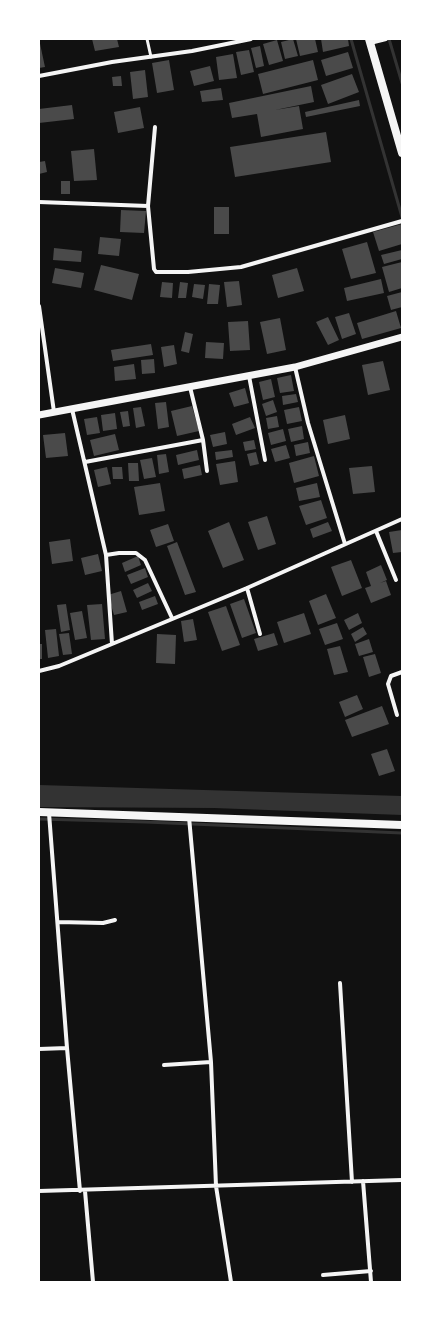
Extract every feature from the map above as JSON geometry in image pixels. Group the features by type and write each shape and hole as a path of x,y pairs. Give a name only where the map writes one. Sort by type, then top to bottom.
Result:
{"main road":[{"path":"369,41 402,153"},
{"path":"39,812 402,825"}],"street":[{"path":"39,76 251,39"},
{"path":"369,41 386,39"},
{"path":"154,127 148,206 154,269 158,272 211,271 241,267 402,221"},
{"path":"39,202 148,206"},
{"path":"39,306 54,412"},
{"path":"39,415 295,367 402,338"},
{"path":"295,367 308,423 345,544"},
{"path":"249,376 265,460"},
{"path":"190,387 203,440 207,471"},
{"path":"72,409 106,556 112,644"},
{"path":"85,462 203,440"},
{"path":"39,671 59,666 247,588 402,519"},
{"path":"376,531 396,580"},
{"path":"106,556 118,553 136,553 146,560 172,618"},
{"path":"247,588 260,634"},
{"path":"396,715 388,684 391,676 402,672"},
{"path":"49,812 67,1048 80,1191"},
{"path":"189,817 211,1062 216,1186 231,1282"},
{"path":"58,922 103,923 115,920"},
{"path":"340,983 352,1182"},
{"path":"39,1049 67,1048"},
{"path":"164,1064 211,1062"},
{"path":"39,1191 85,1191 402,1180"},
{"path":"364,1182 372,1282"},
{"path":"85,1191 93,1282"},
{"path":"323,1275 371,1271"}],"lane":[{"path":"147,39 151,57"}],"shaded area":[{"path":"39,785 402,796 402,815 214,808 39,807"}],"building":[{"path":"39,39 45,67 39,68"},
{"path":"92,39 117,39 119,47 95,51"},
{"path":"293,39 298,56 285,59 281,42"},
{"path":"296,39 315,39 318,52 300,56"},
{"path":"321,39 348,39 349,46 323,52"},
{"path":"277,40 283,61 269,65 263,44"},
{"path":"260,46 264,66 256,68 251,48"},
{"path":"249,50 254,72 241,75 236,52"},
{"path":"348,52 353,68 326,76 321,60"},
{"path":"233,54 237,78 219,80 216,57"},
{"path":"169,60 174,90 157,93 152,63"},
{"path":"313,60 318,80 263,94 258,74"},
{"path":"210,66 214,81 194,86 190,71"},
{"path":"145,70 148,97 133,99 130,72"},
{"path":"352,74 359,92 328,104 321,85"},
{"path":"121,76 122,86 113,86 112,77"},
{"path":"311,86 314,102 275,110 299,106 303,129 261,137 257,114 232,118 229,103"},
{"path":"221,88 223,100 202,102 200,91"},
{"path":"359,100 360,106 306,117 305,112"},
{"path":"72,105 74,119 39,123 39,109"},
{"path":"140,107 144,128 118,133 114,112"},
{"path":"326,132 331,162 235,177 230,147"},
{"path":"94,149 97,180 74,181 71,151"},
{"path":"45,161 47,172 39,174 39,162"},
{"path":"61,181 70,181 70,194 61,194"},
{"path":"214,207 229,207 229,234 214,234"},
{"path":"121,210 146,211 144,233 120,232"},
{"path":"402,224 402,244 379,251 373,232"},
{"path":"100,237 121,239 119,256 98,254"},
{"path":"367,242 376,273 351,279 342,249"},
{"path":"54,248 82,251 81,262 53,260"},
{"path":"402,250 402,259 384,264 381,255"},
{"path":"402,262 402,288 389,292 382,267"},
{"path":"101,265 139,274 132,300 94,290"},
{"path":"55,268 84,273 81,288 52,283"},
{"path":"297,268 304,291 278,298 272,275"},
{"path":"381,279 384,293 347,301 344,288"},
{"path":"239,281 242,305 227,307 224,282"},
{"path":"162,282 173,283 172,298 160,297"},
{"path":"180,282 188,283 186,298 178,298"},
{"path":"194,284 205,285 203,299 192,297"},
{"path":"209,284 220,285 218,304 207,304"},
{"path":"402,292 402,307 391,310 387,296"},
{"path":"396,311 401,328 362,339 357,323"},
{"path":"349,313 356,334 342,339 335,317"},
{"path":"328,317 339,340 328,345 316,322"},
{"path":"280,318 286,350 267,354 260,322"},
{"path":"248,321 250,350 230,351 228,322"},
{"path":"185,332 193,334 189,353 181,351"},
{"path":"206,342 224,343 223,359 205,358"},
{"path":"151,344 153,355 113,361 111,350"},
{"path":"174,345 177,364 164,367 161,347"},
{"path":"154,359 155,373 142,374 141,360"},
{"path":"383,361 390,390 368,395 362,365"},
{"path":"134,364 136,379 115,381 114,367"},
{"path":"291,375 294,391 280,393 277,378"},
{"path":"271,379 275,397 263,400 259,382"},
{"path":"245,388 249,403 234,407 229,393"},
{"path":"296,394 298,402 283,405 282,396"},
{"path":"273,400 277,412 266,416 262,404"},
{"path":"166,402 169,427 158,429 155,403"},
{"path":"192,406 199,431 177,436 171,411"},
{"path":"141,407 145,426 136,428 133,408"},
{"path":"299,407 302,421 287,424 284,410"},
{"path":"128,411 130,426 123,427 120,412"},
{"path":"115,413 117,429 103,431 101,415"},
{"path":"345,415 350,439 328,444 323,420"},
{"path":"277,416 279,427 268,429 266,418"},
{"path":"97,417 100,433 87,435 84,419"},
{"path":"250,417 255,428 236,435 232,424"},
{"path":"302,426 304,439 291,442 288,429"},
{"path":"283,429 286,441 271,445 268,433"},
{"path":"225,432 227,444 213,447 210,435"},
{"path":"65,433 68,456 46,458 43,435"},
{"path":"115,434 119,450 94,456 90,440"},
{"path":"254,440 256,449 245,451 243,442"},
{"path":"308,442 310,453 296,456 294,445"},
{"path":"286,445 290,458 275,462 271,449"},
{"path":"197,450 199,460 178,465 176,455"},
{"path":"232,450 233,457 216,460 215,452"},
{"path":"256,452 259,464 250,466 247,454"},
{"path":"166,454 169,472 159,474 157,455"},
{"path":"314,456 319,476 294,483 289,463"},
{"path":"152,458 156,477 144,479 140,460"},
{"path":"235,461 238,482 220,485 216,464"},
{"path":"128,463 138,463 139,481 129,481"},
{"path":"200,465 202,475 184,479 182,469"},
{"path":"372,466 375,492 353,494 349,468"},
{"path":"107,467 111,484 98,487 94,470"},
{"path":"112,467 122,467 123,479 113,479"},
{"path":"160,483 165,511 139,515 134,487"},
{"path":"317,483 320,497 299,501 296,488"},
{"path":"321,500 327,518 306,525 299,506"},
{"path":"267,516 276,544 258,550 248,522"},
{"path":"229,522 244,560 223,568 208,531"},
{"path":"328,522 332,531 313,538 310,529"},
{"path":"168,524 174,541 156,547 150,530"},
{"path":"402,530 402,552 393,553 389,532"},
{"path":"70,539 73,561 52,564 49,542"},
{"path":"177,542 196,592 185,595 167,546"},
{"path":"98,554 102,571 85,575 81,558"},
{"path":"138,556 141,565 125,572 122,563"},
{"path":"351,560 362,588 342,596 331,567"},
{"path":"381,565 387,580 380,583 386,581 391,595 371,603 365,588 371,586 366,572"},
{"path":"145,568 148,577 131,584 127,575"},
{"path":"148,583 152,591 137,598 133,590"},
{"path":"121,591 127,612 114,615 108,595"},
{"path":"326,594 336,618 318,625 309,601"},
{"path":"155,596 158,604 142,610 139,602"},
{"path":"244,599 256,633 242,638 230,604"},
{"path":"66,604 70,630 61,632 57,605"},
{"path":"102,604 105,639 91,640 87,605"},
{"path":"226,606 240,645 222,651 208,612"},
{"path":"82,611 87,638 75,640 70,613"},
{"path":"304,613 311,634 284,643 277,622"},
{"path":"358,613 362,623 349,630 344,620"},
{"path":"193,619 197,640 184,642 181,621"},
{"path":"337,623 343,639 325,645 319,629"},
{"path":"363,627 367,634 355,642 351,634"},
{"path":"56,629 59,656 48,658 45,630"},
{"path":"69,633 72,654 63,655 59,634"},
{"path":"274,633 278,645 258,651 254,639"},
{"path":"157,634 176,635 175,664 156,663"},
{"path":"369,639 373,652 359,656 355,644"},
{"path":"39,644 42,644 42,659 39,659"},
{"path":"340,646 348,672 334,675 327,649"},
{"path":"375,654 381,673 369,677 363,657"},
{"path":"357,695 363,709 345,717 339,702"},
{"path":"382,706 389,724 352,737 345,720"},
{"path":"387,749 395,771 379,776 371,754"}],"waterway":[{"path":"351,39 402,217"},
{"path":"389,39 402,83"},
{"path":"39,819 402,833"}]}
